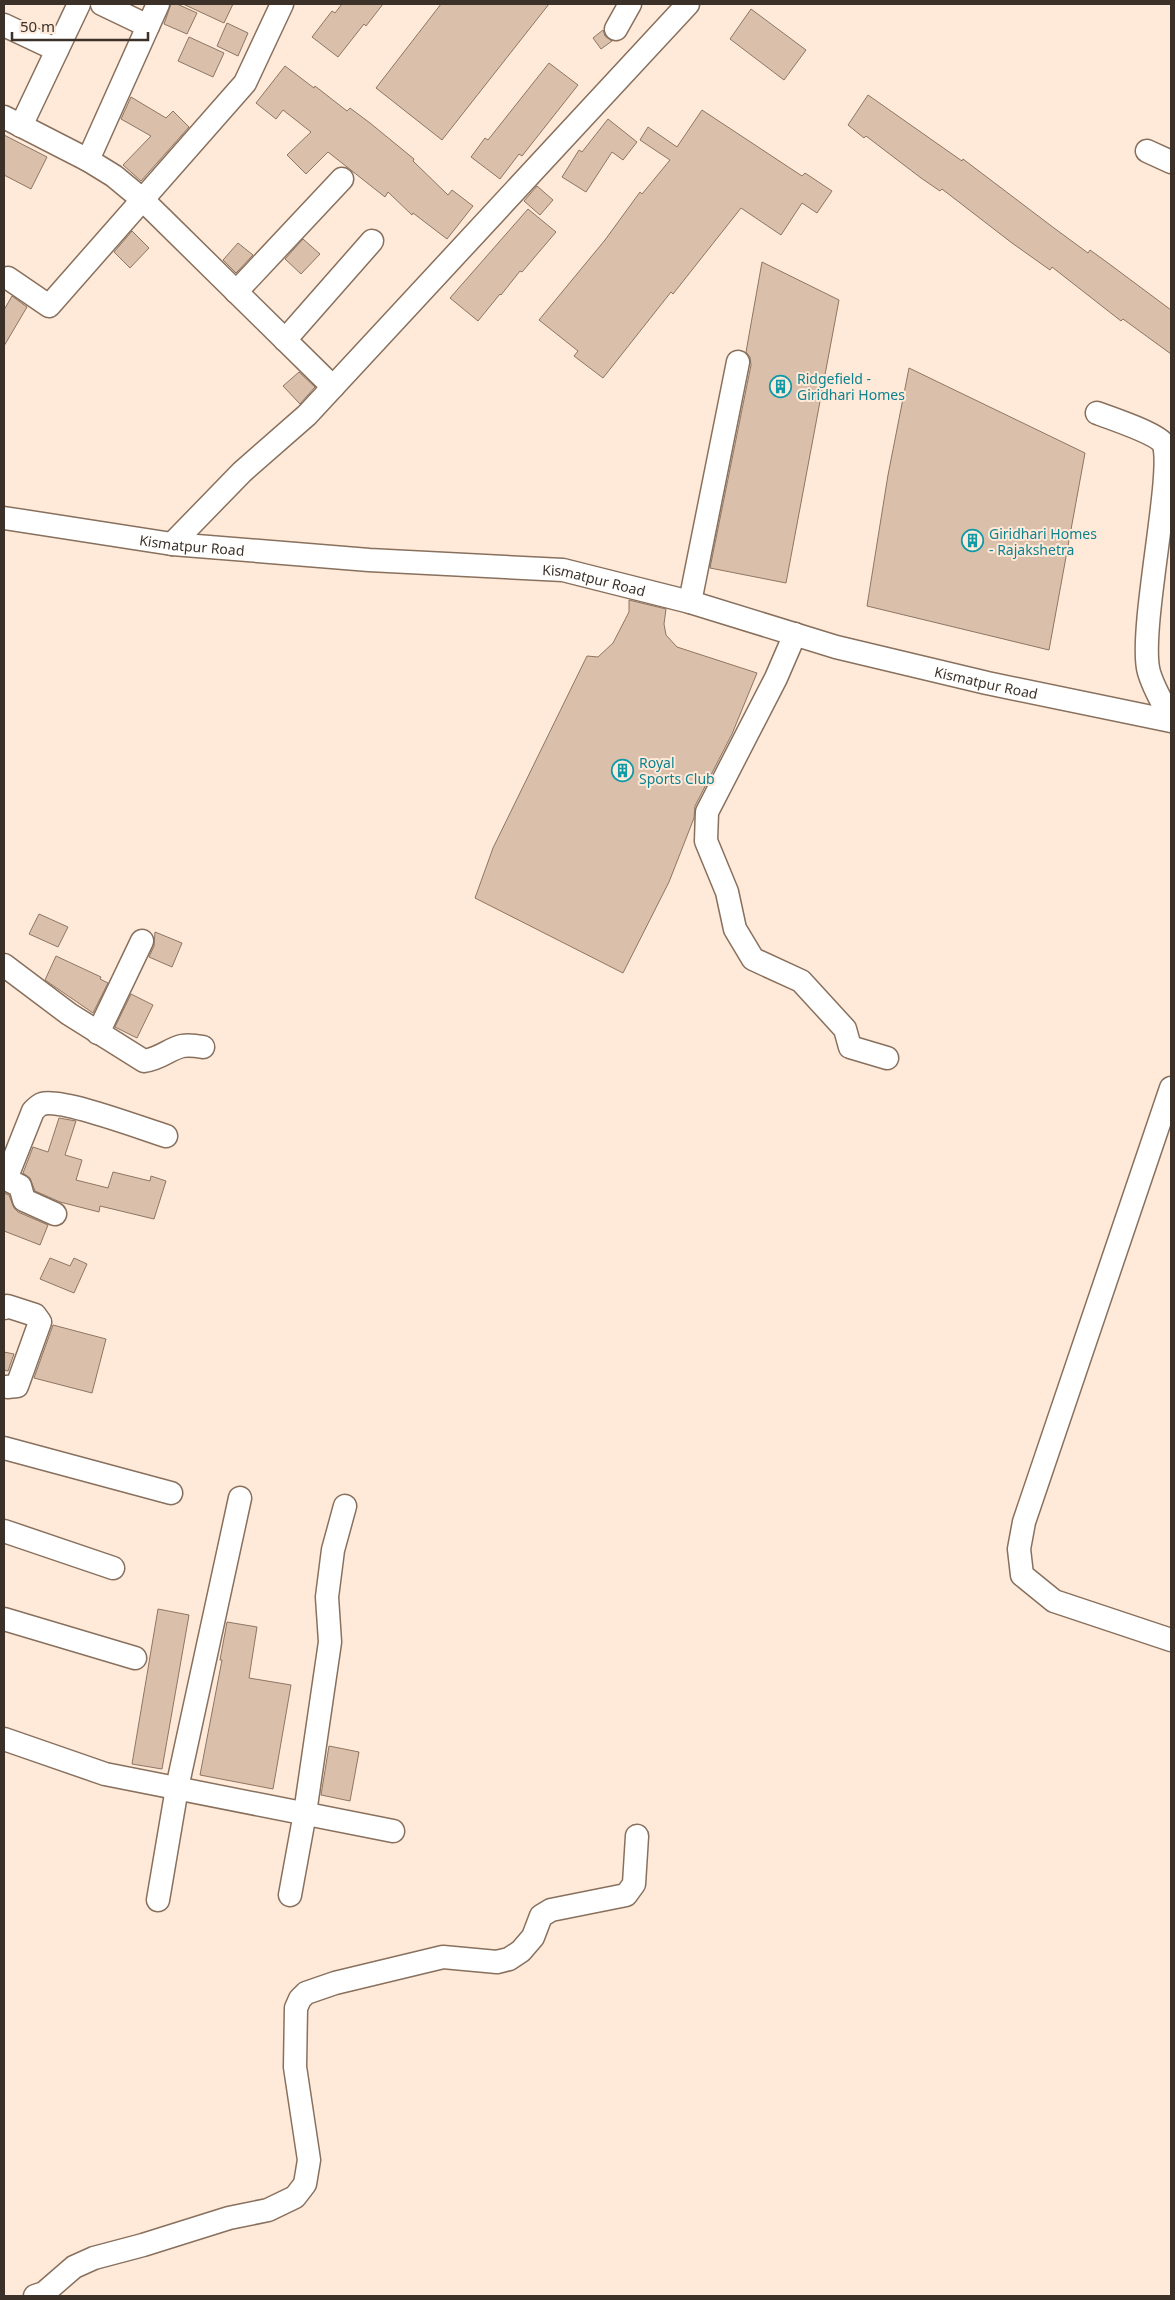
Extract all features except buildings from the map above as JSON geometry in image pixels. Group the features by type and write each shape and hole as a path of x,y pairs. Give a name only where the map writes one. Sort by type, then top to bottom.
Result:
{"street":[{"path":"79,4 57,50 12,121 88,160 114,176 143,200 333,387"},
{"path":"102,4 148,26"},
{"path":"88,160 158,4"},
{"path":"8,278 49,306 245,83 282,4"},
{"path":"616,29 630,4"},
{"path":"172,544 242,472 307,415 688,4"},
{"path":"4,25 57,50"},
{"path":"1147,151 1171,162"},
{"path":"236,292 342,179"},
{"path":"285,340 372,241"},
{"path":"690,602 738,362"},
{"path":"1097,413 1162,441 1167,451 1169,481 1154,577 1147,650 1148,669 1171,720"},
{"name":"Kismatpur Road","path":"4,518 172,544 369,560 563,570 690,602 836,647 988,683 1171,720"},
{"path":"794,634 776,678 707,812 706,841 728,892 735,928 754,959 801,981 845,1029 850,1047 887,1058"},
{"path":"98,1032 142,941"},
{"path":"4,965 69,1014 144,1061 158,1059 171,1050 184,1046 203,1047"},
{"path":"1171,1088 1024,1522 1019,1549 1022,1574 1054,1601 1171,1640"},
{"path":"54,1214 24,1200 20,1186 5,1179 33,1111 42,1104 56,1104 78,1109 166,1136"},
{"path":"4,1308 6,1306 36,1315 40,1322 17,1386 5,1391"},
{"path":"4,1448 171,1493"},
{"path":"158,1900 177,1788 240,1498"},
{"path":"290,1895 305,1813 330,1642 328,1588 333,1550 345,1506"},
{"path":"4,1531 113,1568"},
{"path":"4,1619 135,1658"},
{"path":"4,1739 105,1774 393,1831"},
{"path":"35,2296 44,2293 74,2268 94,2258 143,2246 229,2218 268,2210 295,2197 305,2184 309,2160 295,2067 296,2008 300,1999 306,1993 335,1983 443,1957 464,1957 497,1962 509,1959 521,1951 533,1937 541,1916 551,1910 626,1895 634,1884 637,1836"}],"place":[{"name":"Ridgefield - Giridhari Homes","path":"781,386"},
{"name":"Giridhari Homes - Rajakshetra","path":"973,541"},
{"name":"Royal Sports Club","path":"623,770"}]}
